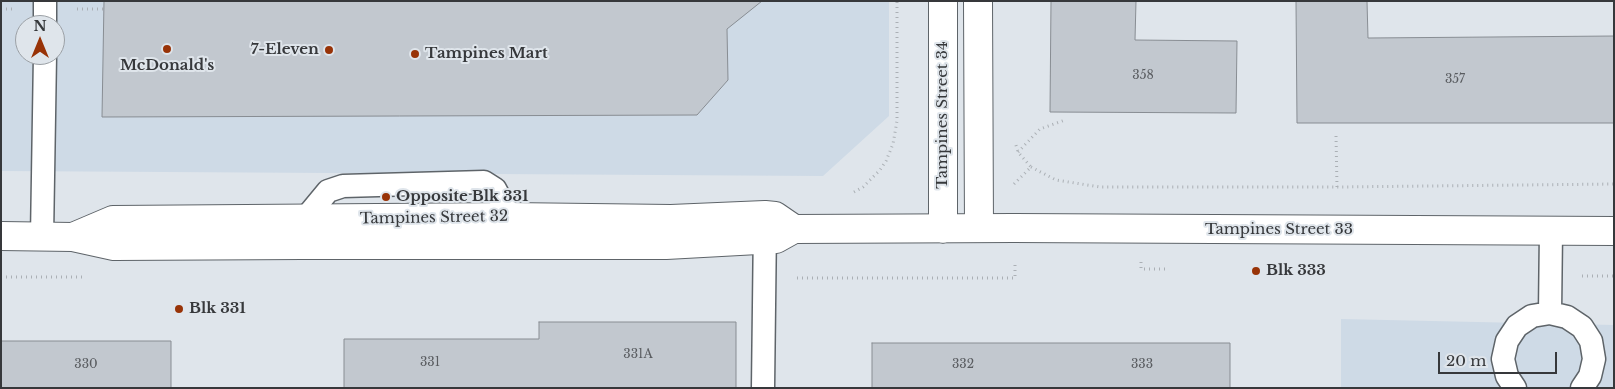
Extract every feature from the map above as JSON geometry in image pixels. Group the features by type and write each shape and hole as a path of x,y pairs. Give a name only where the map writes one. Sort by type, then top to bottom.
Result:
{"street":[{"name":"Tampines Street 34","path":"943,1 944,229"},
{"path":"978,1 979,228"},
{"name":"Tampines Street 32","path":"1,236 73,237 114,246 666,244 765,227 775,216 794,229 944,229"},
{"name":"Tampines Street 32","path":"73,237 113,220 510,217 671,219 765,227"},
{"name":"Tampines Street 33","path":"944,229 1614,231"}],"lane":[{"path":"45,1 45,15"},
{"path":"42,237 45,65"},
{"path":"304,220 328,191 343,186 484,182 495,189 510,217"},
{"path":"763,388 765,227"},
{"path":"1550,313 1551,231"},
{"path":"1515,388 1507,376 1503,359 1507,341 1516,326 1532,316 1550,313 1567,317 1582,327 1591,342 1594,359 1590,376 1582,388"}],"path":[{"path":"846,196 863,188 880,170 893,144 897,121 897,1"},
{"path":"1018,152 1040,129 1065,120"},
{"path":"1336,136 1337,187"},
{"path":"1030,167 1056,180 1100,187 1614,184"}],"shaded area":[{"path":"1,1 889,1 889,116 823,176 1,171"},
{"path":"1341,319 1614,325 1614,388 1341,388"}],"building":[{"name":"Tampines Mart","path":"104,1 762,1 727,29 728,80 697,115 102,117"},
{"path":"1051,1 1136,1 1135,40 1237,41 1236,113 1050,112"},
{"path":"1296,1 1367,1 1368,38 1614,36 1614,123 1297,123"},
{"path":"539,322 736,322 736,388 344,388 344,339 539,339"},
{"path":"1,341 171,341 171,388 1,388"},
{"path":"872,343 1230,343 1230,388 872,388"}],"place":[{"name":"McDonald's","path":"167,49"},
{"name":"7-Eleven","path":"329,50"},
{"name":"Tampines Mart","path":"415,54"},
{"name":"Opposite Blk 331","path":"386,197"},
{"name":"Blk 333","path":"1256,271"},
{"name":"Blk 331","path":"179,309"}]}
